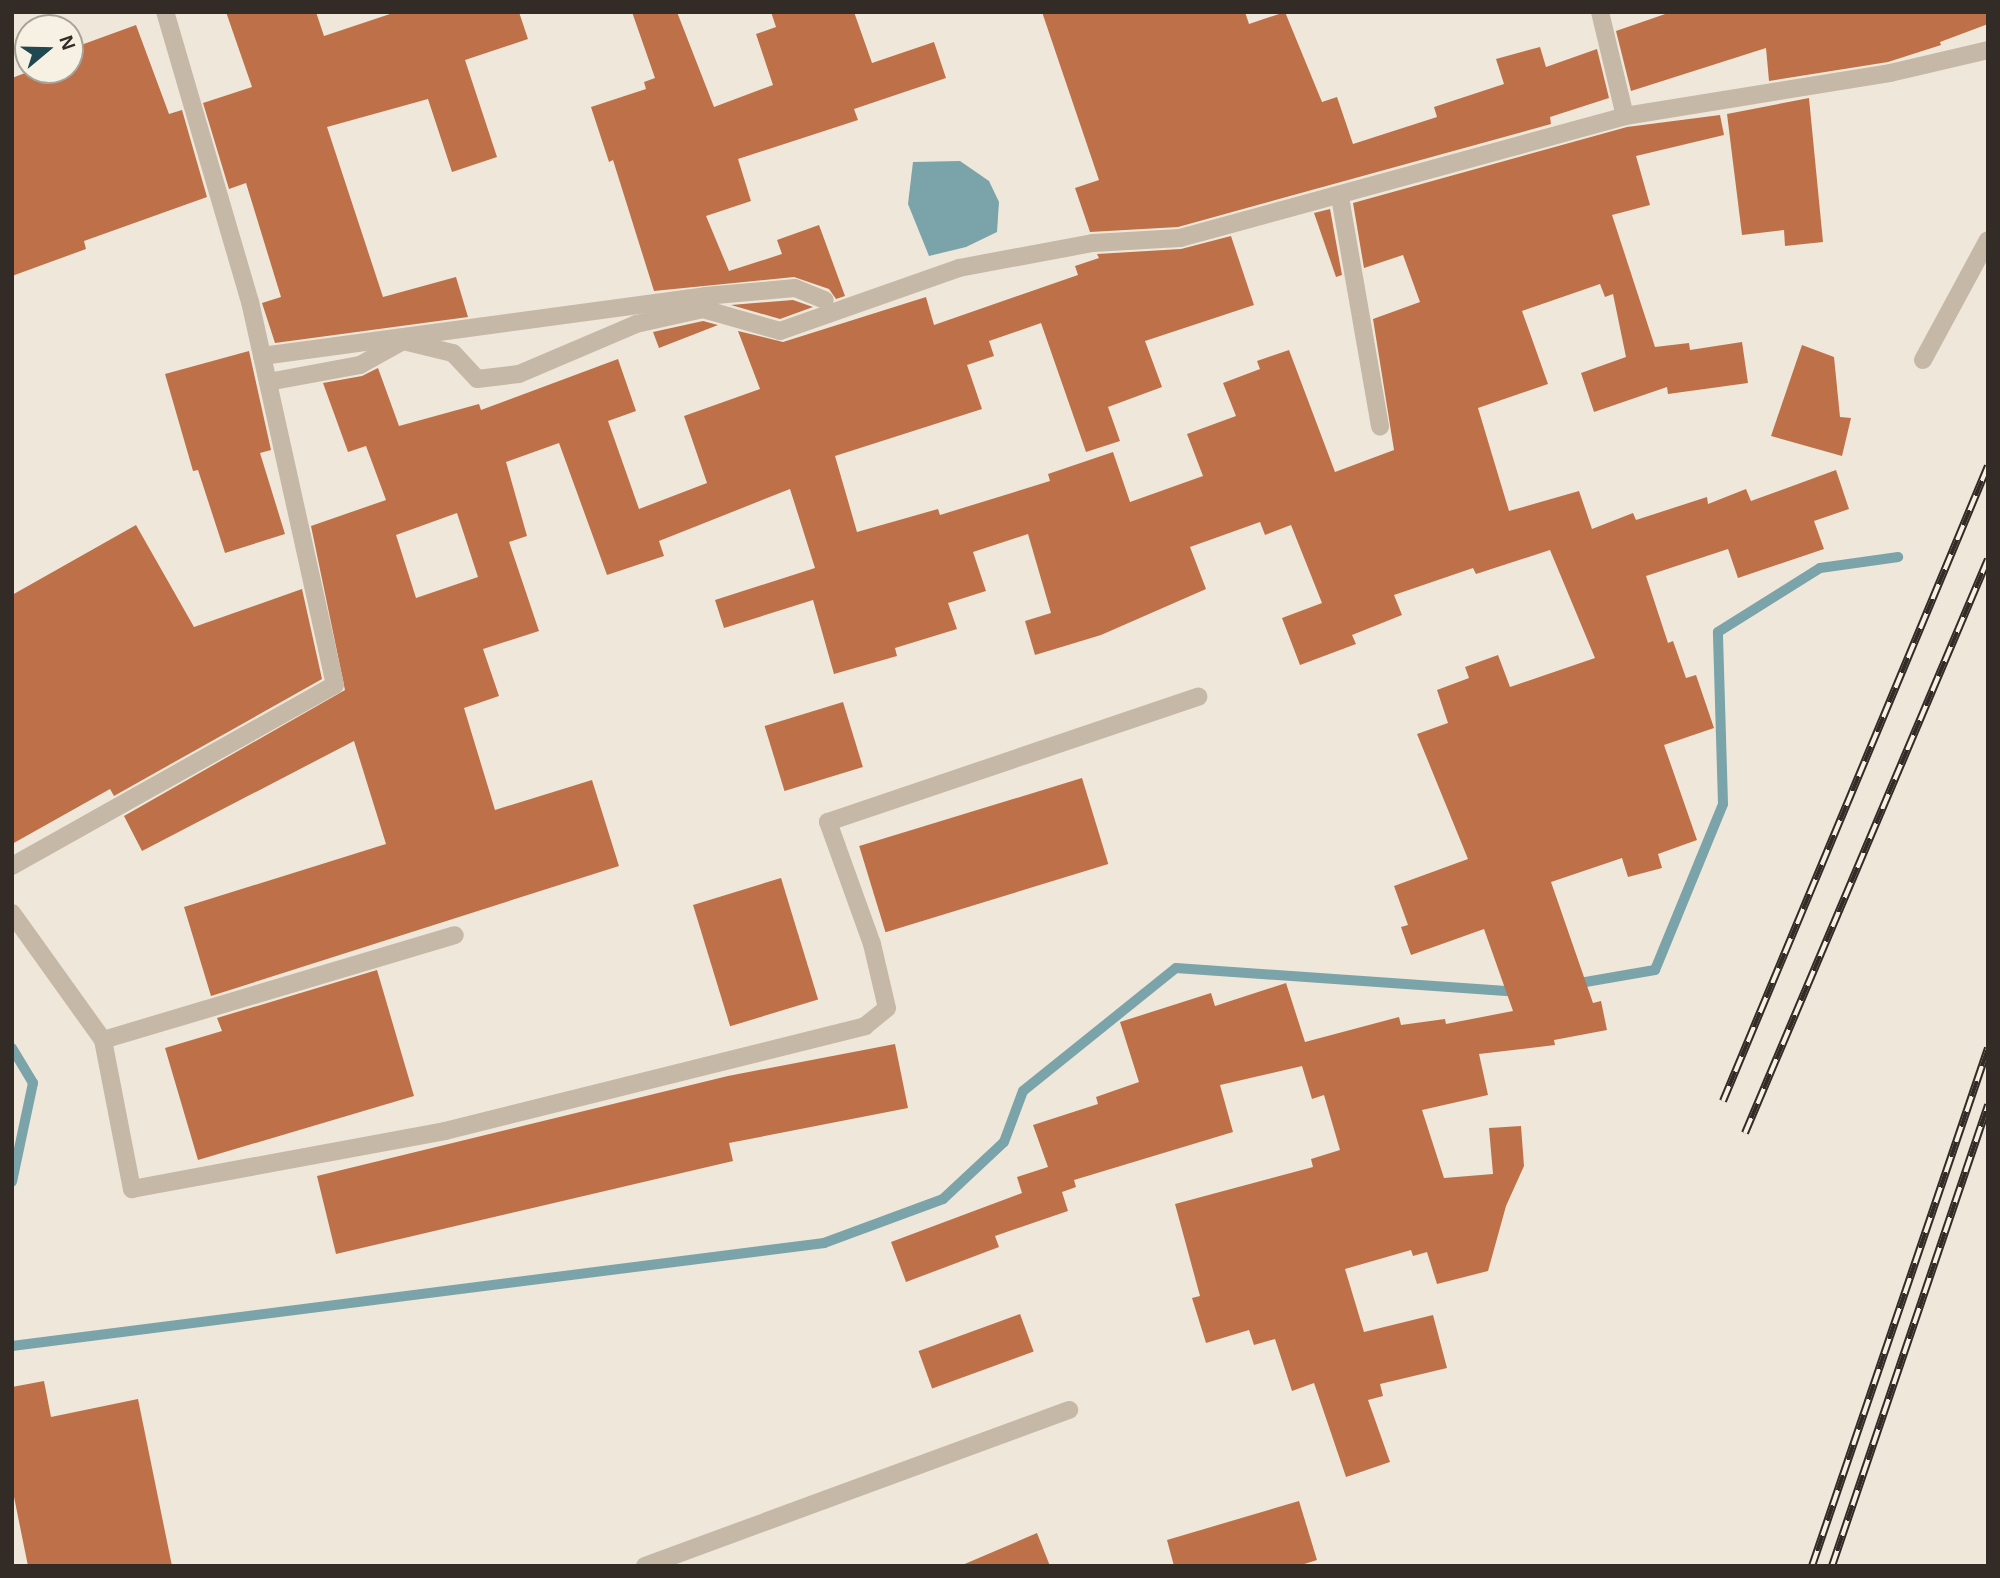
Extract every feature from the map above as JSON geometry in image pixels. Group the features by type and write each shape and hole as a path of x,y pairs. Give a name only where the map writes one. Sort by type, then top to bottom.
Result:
{"street":[{"path":"12,866 335,685 262,356 165,12"},
{"path":"1601,12 1625,116"},
{"path":"268,382 360,365 403,341 453,353 477,379 519,374 636,324 703,309 780,331 958,268 1093,243 1180,238 1340,197 1625,116 1890,73 1988,51"},
{"path":"1340,197 1380,427"},
{"path":"1923,360 1988,240"},
{"path":"262,356 705,296 795,288 825,300"},
{"path":"12,914 103,1040 132,1189 445,1131 865,1026 887,1008 872,944 828,822 1198,697"},
{"path":"103,1040 455,935"},
{"path":"645,1566 1069,1410"}],"water":[{"path":"960,161 989,181 999,202 997,232 966,247 929,256 908,204 913,162"}],"building":[{"path":"226,12 316,12 324,36 396,12 519,12 528,39 465,60 497,157 452,172 428,99 327,127 383,297 456,277 468,317 275,343 262,303 281,297 246,183 229,189 203,103 252,87"},
{"path":"632,12 677,12 714,107 773,85 756,34 776,27 771,12 854,12 872,63 934,42 946,78 854,109 858,120 738,159 751,201 706,216 729,271 782,254 777,240 819,225 845,296 836,299 829,289 794,277 654,291 613,160 609,162 591,107 646,89 644,82 655,78"},
{"path":"1042,12 1245,12 1249,24 1285,12 1322,102 1337,97 1353,144 1437,117 1434,107 1504,84 1496,59 1540,47 1546,67 1597,49 1609,98 1550,117 1551,124 1178,227 1090,232 1075,188 1099,180"},
{"path":"1671,12 1988,12 1988,24 1940,42 1941,45 1888,62 1769,81 1766,48 1631,91 1616,31"},
{"path":"136,25 169,114 182,110 207,197 84,241 86,249 12,276 12,78 14,77 14,84 84,84 84,44"},
{"path":"1809,98 1823,242 1785,246 1784,230 1742,235 1727,114"},
{"path":"1720,115 1724,135 1636,156 1650,205 1612,215 1655,347 1689,343 1690,350 1742,342 1748,383 1668,394 1667,387 1594,412 1581,373 1626,357 1613,294 1605,297 1600,284 1522,311 1548,384 1478,408 1509,511 1579,491 1592,529 1633,513 1636,520 1707,497 1708,504 1746,489 1751,501 1836,470 1849,509 1814,521 1824,549 1738,578 1728,549 1646,576 1668,643 1673,641 1686,678 1696,675 1714,728 1664,745 1697,840 1658,854 1662,868 1628,877 1622,858 1551,882 1593,1003 1601,1001 1607,1030 1554,1040 1555,1045 1479,1054 1488,1095 1422,1110 1444,1178 1493,1174 1489,1128 1521,1126 1524,1166 1506,1206 1488,1271 1437,1284 1427,1252 1413,1256 1411,1250 1345,1269 1364,1332 1433,1315 1447,1368 1380,1384 1383,1396 1368,1400 1390,1462 1346,1477 1314,1383 1292,1391 1275,1339 1254,1345 1249,1330 1206,1343 1192,1298 1200,1296 1175,1204 1313,1167 1311,1159 1340,1150 1324,1095 1312,1099 1302,1066 1220,1085 1233,1132 1074,1180 1076,1187 1062,1192 1068,1211 995,1236 999,1247 906,1282 891,1242 1022,1193 1017,1177 1048,1167 1033,1125 1098,1104 1096,1097 1139,1082 1120,1022 1211,993 1215,1006 1286,983 1305,1042 1399,1017 1401,1025 1445,1019 1446,1024 1513,1011 1484,929 1411,955 1401,927 1408,925 1394,886 1468,859 1417,734 1448,723 1437,690 1469,678 1465,667 1498,655 1510,687 1595,658 1550,550 1476,574 1473,568 1394,595 1402,615 1352,635 1356,644 1300,665 1282,618 1322,603 1291,525 1265,535 1260,522 1190,547 1206,589 1101,635 1035,655 1025,621 1051,613 1028,534 973,552 986,591 948,603 957,629 895,648 897,656 834,674 813,600 724,628 715,600 815,568 790,489 659,541 664,556 607,575 559,443 506,462 527,536 509,542 539,631 483,649 499,696 464,708 495,810 592,780 619,866 211,996 184,907 386,844 354,741 142,851 124,816 345,690 311,526 386,500 366,446 348,452 323,383 362,376 378,368 399,426 479,404 481,410 618,359 636,411 608,421 639,509 707,483 684,416 760,389 738,331 783,342 926,297 934,325 1078,275 1075,266 1099,258 1097,254 1181,249 1231,236 1254,305 1145,341 1162,387 1108,407 1120,441 1086,452 1041,323 989,341 994,356 967,365 982,409 835,456 857,532 938,509 940,515 1050,481 1048,474 1113,452 1130,502 1203,476 1187,434 1236,416 1223,383 1260,369 1257,361 1289,350 1335,472 1394,450 1373,319 1420,302 1403,255 1364,268 1353,203 1627,127","holes":["457,513 478,577 416,598 396,535"]},
{"path":"1330,209 1342,275 1336,277 1314,213"},
{"path":"793,300 813,307 780,319 731,305"},
{"path":"703,321 718,325 659,348 653,332"},
{"path":"1802,345 1834,357 1840,417 1851,418 1842,456 1771,436"},
{"path":"249,351 271,450 260,453 285,534 225,553 198,470 193,471 165,374"},
{"path":"136,525 194,627 302,589 322,679 114,796 110,789 12,844 12,595"},
{"path":"843,702 863,767 784,791 765,726"},
{"path":"1082,778 1108,864 885,932 859,846"},
{"path":"781,878 818,999 730,1026 693,905"},
{"path":"377,970 414,1096 198,1160 165,1048 222,1031 217,1018"},
{"path":"895,1044 908,1108 729,1143 733,1161 336,1254 317,1176 728,1076"},
{"path":"1020,1314 1034,1352 932,1389 919,1351"},
{"path":"44,1381 51,1417 138,1399 172,1566 28,1566 12,1487 12,1387"},
{"path":"1299,1501 1317,1560 1298,1566 1174,1566 1167,1540"},
{"path":"1037,1533 1050,1566 960,1566"}],"waterway":[{"path":"1574,984 1655,970 1723,804 1718,632 1820,568 1898,557"},
{"path":"12,1346 824,1243 943,1199 1004,1142 1023,1091 1176,968 1520,992"},
{"path":"12,1048 33,1083 12,1182"}],"railway":[{"path":"1723,1101 1988,466"},
{"path":"1745,1133 1988,559"},
{"path":"1812,1566 1988,1048"},
{"path":"1832,1566 1988,1105"}]}
